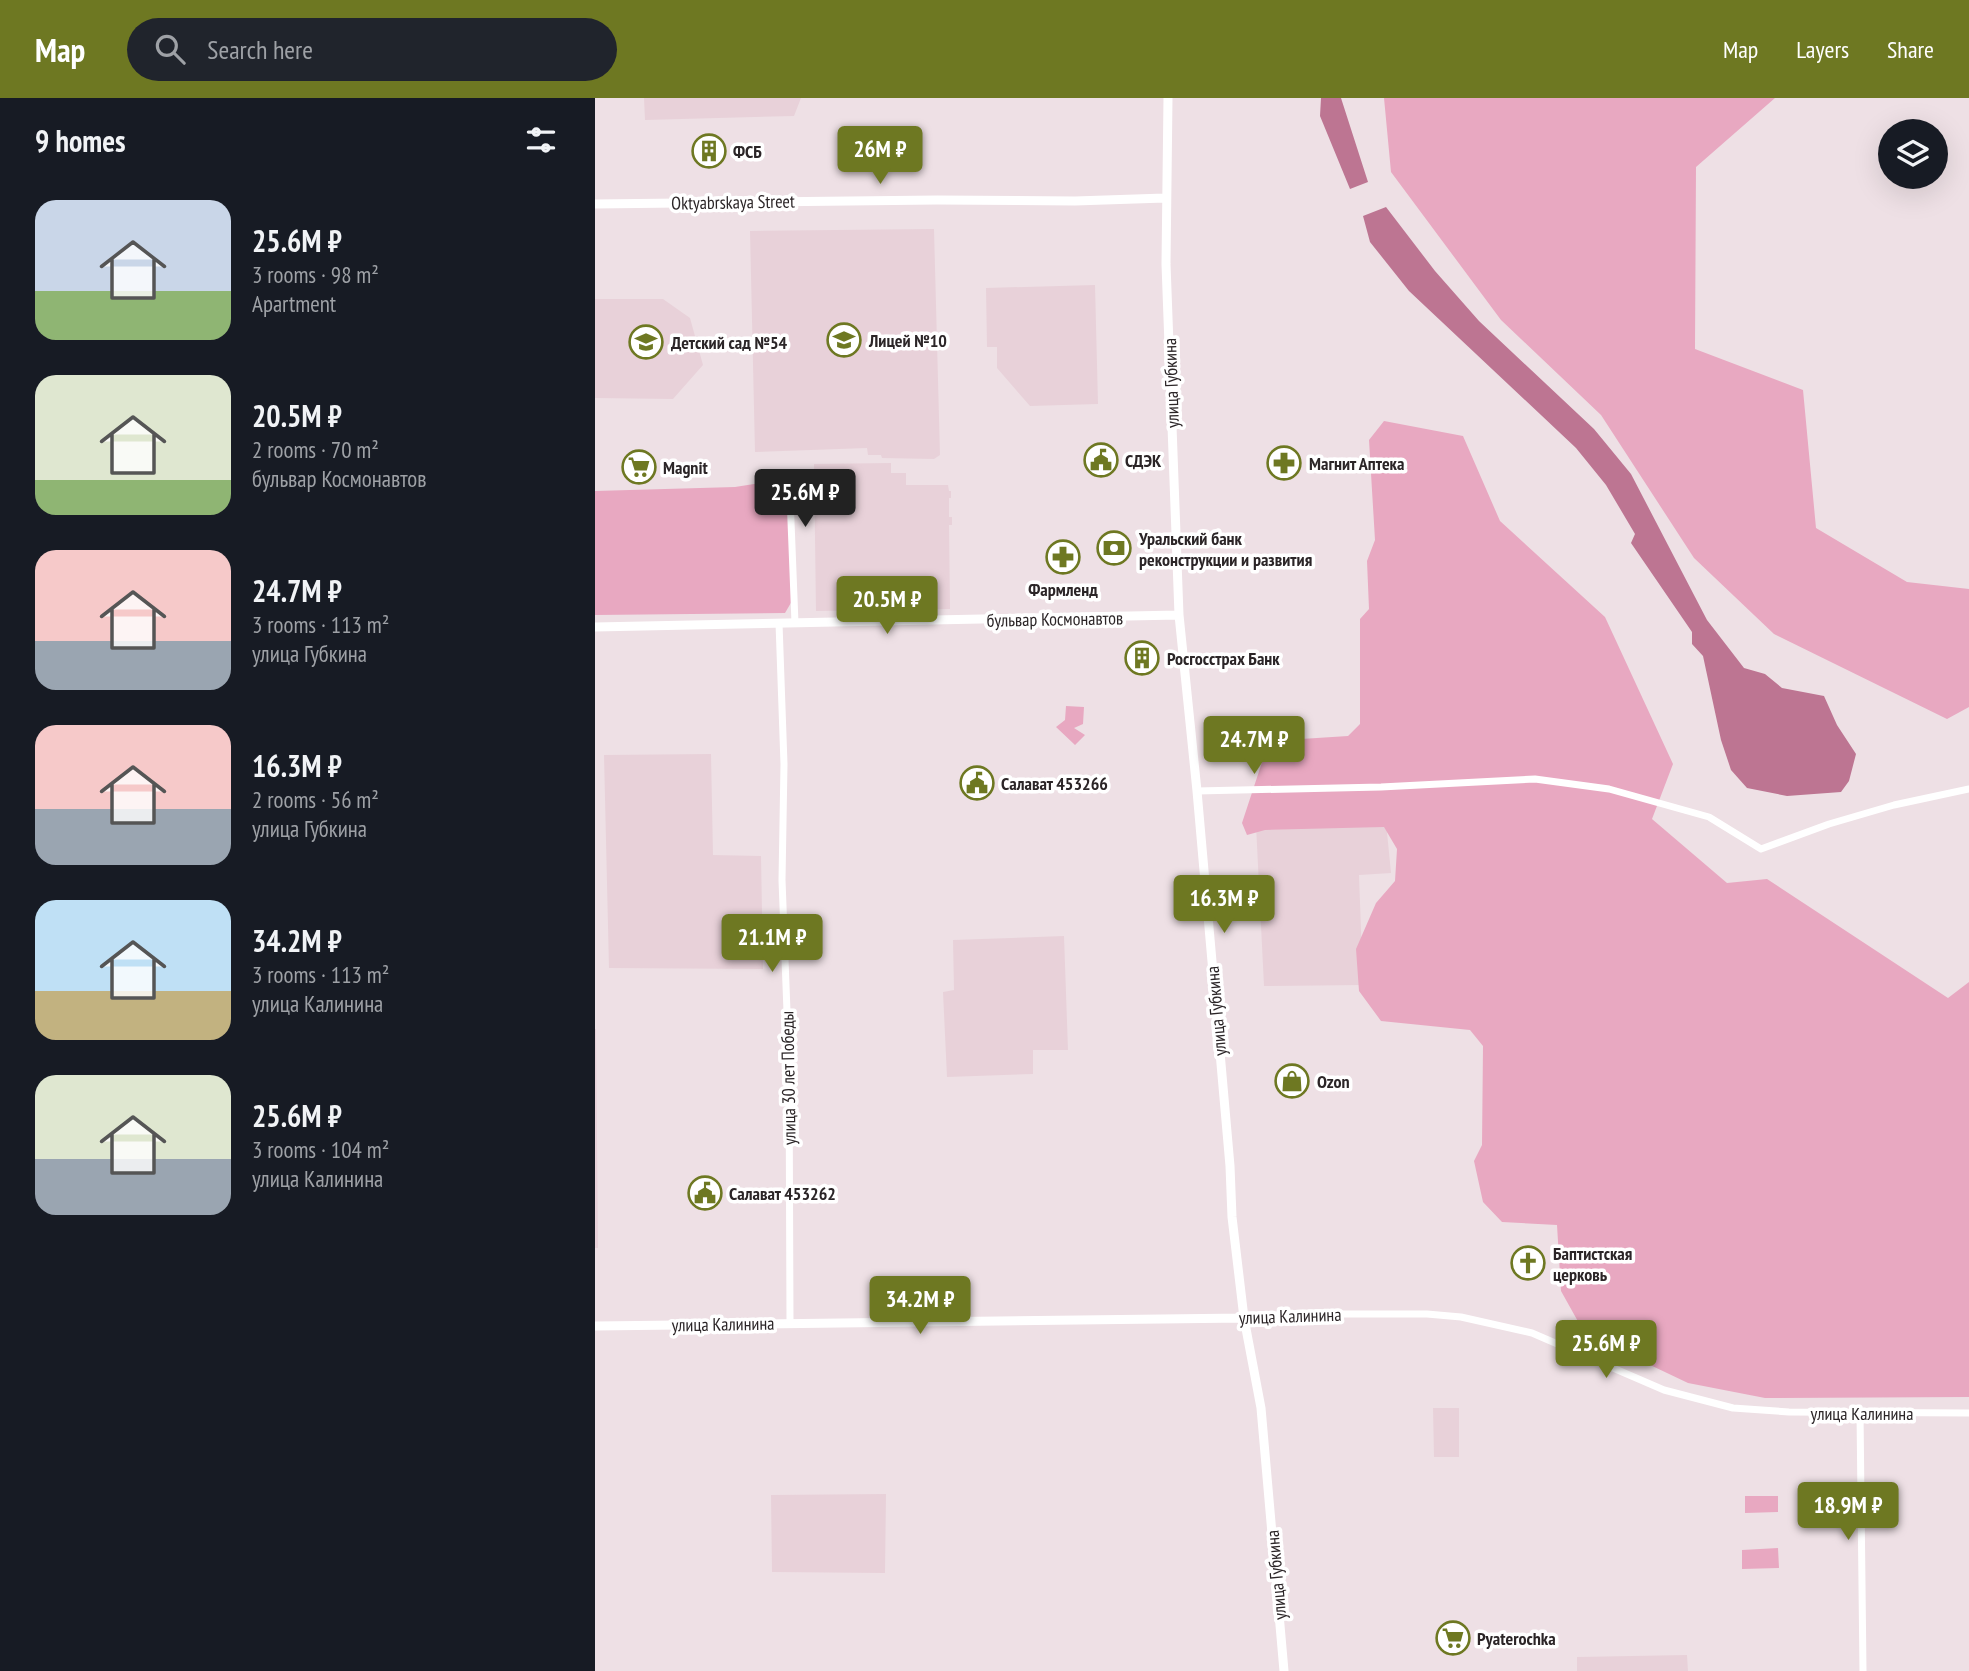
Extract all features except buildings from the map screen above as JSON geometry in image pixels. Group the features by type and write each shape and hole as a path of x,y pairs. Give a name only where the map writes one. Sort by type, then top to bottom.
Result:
{"street":[{"name":"улица Губкина","path":"1168,98 1165,198 1179,615 1197,791 1230,1166 1232,1217 1244,1318 1261,1408 1284,1671"},
{"name":"Oktyabrskaya Street","path":"595,204 1165,198"},
{"path":"763,481 783,482 790,496 795,623"},
{"name":"бульвар Космонавтов","path":"595,626 1179,615"},
{"name":"улица 30 лет Победы","path":"779,623 784,764 782,880 789,1064 790,1323"},
{"path":"1197,791 1339,789 1535,779 1609,789 1709,817 1761,849 1829,824 1894,805 1969,789"},
{"name":"улица Калинина","path":"595,1326 1427,1314 1461,1317 1532,1333 1664,1390 1733,1408 1789,1412 1969,1413"},
{"path":"1860,1413 1863,1671"}],"shaded area":[{"path":"644,98 801,98 794,116 645,120"},
{"path":"1321,98 1341,98 1368,182 1350,189 1320,116"},
{"path":"1384,98 1775,98 1696,167 1695,349 1803,390 1816,528 1907,582 1969,589 1969,707 1947,719 1774,634 1694,558 1601,415 1501,320 1391,172"},
{"path":"1386,207 1435,271 1479,321 1594,429 1631,474 1707,620 1744,668 1765,674 1782,688 1824,696 1837,725 1856,754 1849,781 1841,792 1787,796 1747,788 1731,770 1721,740 1703,656 1692,644 1692,632 1631,543 1635,534 1606,485 1576,448 1409,291 1370,242 1363,216"},
{"name":"Лицей №10","path":"934,229 940,455 934,459 882,458 881,455 868,455 867,448 755,452 750,231"},
{"path":"1095,285 1098,404 1030,406 997,368 997,347 987,347 986,288"},
{"name":"Детский сад №54","path":"595,299 663,299 690,318 703,365 673,399 595,398"},
{"path":"1384,421 1463,436 1500,521 1605,617 1673,764 1652,819 1727,883 1767,879 1948,998 1969,982 1969,1397 1765,1398 1688,1383 1585,1334 1561,1291 1557,1225 1502,1222 1483,1202 1474,1161 1482,1145 1483,1046 1470,1030 1381,1021 1359,991 1356,949 1376,903 1395,881 1397,849 1384,827 1265,830 1247,835 1242,823 1269,741 1348,736 1360,724 1360,619 1369,609 1367,561 1375,540 1369,440"},
{"path":"891,463 891,473 906,473 906,485 948,485 951,491 950,609 816,611 814,464"},
{"path":"754,484 778,486 787,495 792,601 785,613 595,615 595,491 735,487"},
{"path":"1066,706 1084,707 1083,724 1074,728 1085,735 1075,745 1056,727 1065,720"},
{"path":"711,754 713,855 761,856 763,969 609,968 604,755"},
{"path":"1386,822 1391,873 1359,875 1363,985 1264,986 1256,825"},
{"path":"1064,936 1068,1050 1033,1050 1033,1074 947,1077 943,992 954,990 953,940"},
{"path":"596,1029 598,1248 595,1248"},
{"path":"1433,1408 1459,1408 1459,1457 1434,1457"},
{"path":"886,1494 885,1573 772,1572 771,1495"},
{"path":"1745,1496 1778,1496 1778,1512 1745,1513"},
{"path":"1778,1548 1779,1568 1742,1569 1742,1550"},
{"path":"1687,1655 1688,1671 1577,1671 1577,1657"}],"place":[{"name":"ФСБ","path":"709,151"},
{"name":"Лицей №10","path":"844,340"},
{"name":"Детский сад №54","path":"646,342"},
{"name":"СДЭК","path":"1101,460"},
{"name":"Магнит Аптека","path":"1284,463"},
{"name":"Magnit","path":"639,467"},
{"name":"Уральский банк реконструкции и развития","path":"1114,548"},
{"name":"Фармленд","path":"1063,557"},
{"name":"Росгосстрах Банк","path":"1142,658"},
{"name":"Салават 453266","path":"977,783"},
{"name":"Ozon","path":"1292,1081"},
{"name":"Салават 453262","path":"705,1193"},
{"name":"Баптистская церковь","path":"1528,1263"},
{"name":"Pyaterochka","path":"1453,1638"}]}
